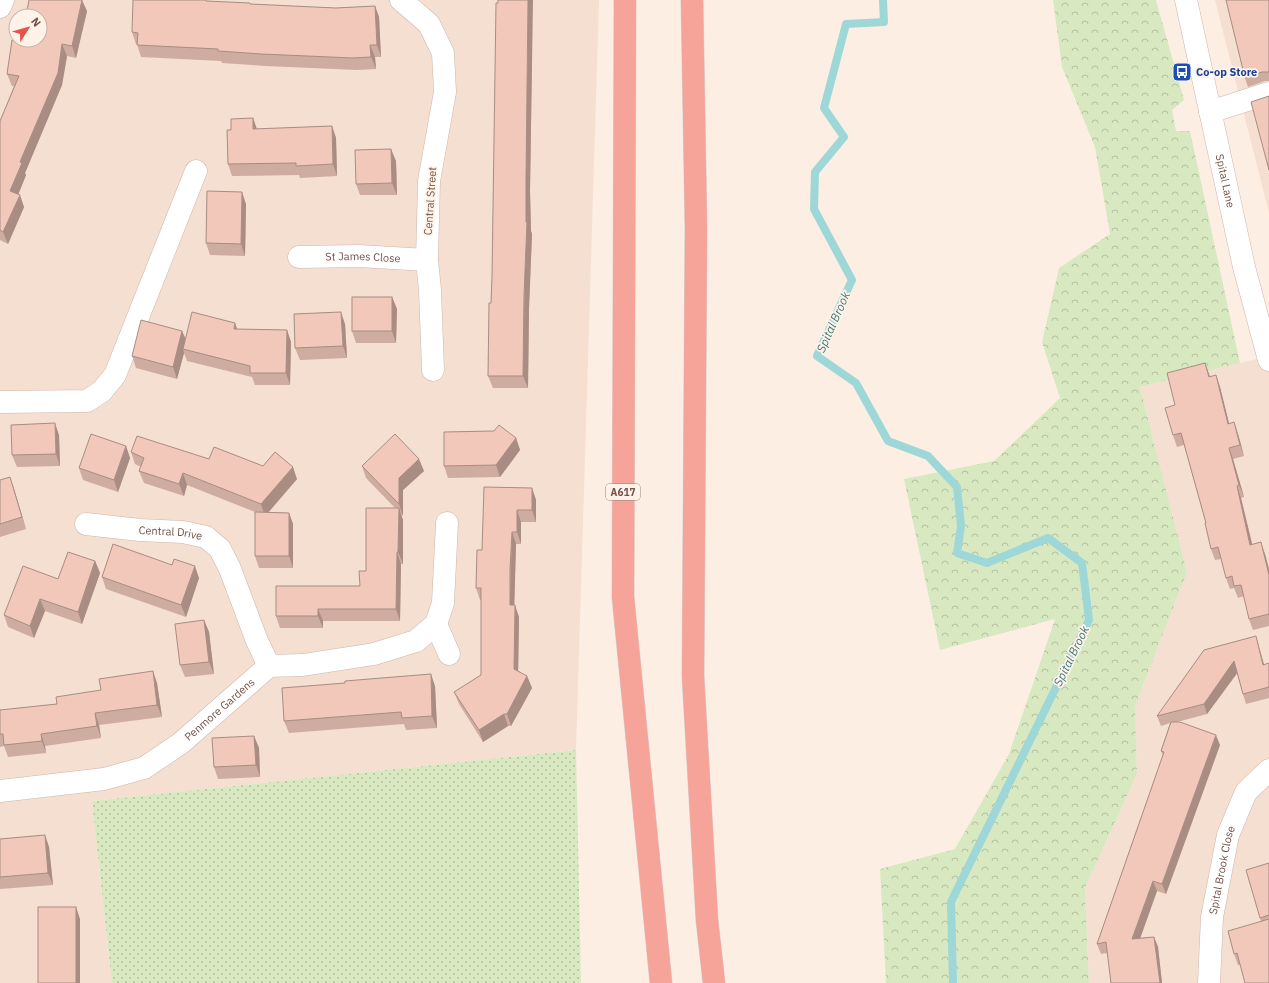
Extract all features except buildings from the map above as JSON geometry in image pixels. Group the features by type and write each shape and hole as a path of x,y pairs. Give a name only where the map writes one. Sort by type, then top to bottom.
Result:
{"highway":[{"name":"A617","path":"625,0 623,598 661,983"},
{"path":"692,0 696,228 693,676 707,920 714,983"}],"street":[{"path":"0,7 3,0"},
{"name":"Central Street","path":"401,0 429,24 443,53 445,92 429,181 427,260 430,290 433,370"},
{"name":"Spital Lane","path":"1186,0 1244,267 1269,360"},
{"path":"1210,112 1269,93"},
{"path":"0,402 87,401 102,391 115,375 196,171"},
{"name":"St James Close","path":"299,258 359,256 427,260"},
{"path":"269,666 303,665 374,654 416,641 436,624 443,603 447,523"},
{"name":"Central Drive","path":"86,524 140,530 183,532 206,537 220,549 230,569 257,641 269,666"},
{"path":"436,624 449,654"},
{"name":"Penmore Gardens","path":"0,790 104,779 144,768 181,743 269,666"},
{"name":"Spital Brook Close","path":"1209,983 1212,917 1228,835 1246,792 1269,770"}],"shaded area":[{"path":"0,0 599,0 576,750 92,801 112,983 0,983"},
{"path":"1215,0 1269,0 1269,213"},
{"path":"1269,356 1269,983 1089,983 1085,888 1137,774 1135,706 1187,572 1140,387"}],"green space":[{"path":"1053,0 1156,0 1184,100 1172,110 1176,131 1190,131 1240,363 1140,387 1187,572 1135,706 1137,774 1085,888 1089,983 886,983 880,869 955,849 1009,754 1055,619 940,650 904,479 994,461 1060,398 1042,342 1059,268 1110,234 1095,147 1062,67"},
{"path":"576,750 581,983 112,983 92,801"}],"waterway":[{"name":"Spital Brook","path":"883,0 884,22 846,24 824,108 844,137 815,172 814,209 852,280 817,356 856,383 888,441 928,456 957,487 961,526 957,553 987,563 1048,538 1082,563 1089,620 951,902 953,983"}],"place":[{"name":"Co-op Store","path":"1182,72"}]}
